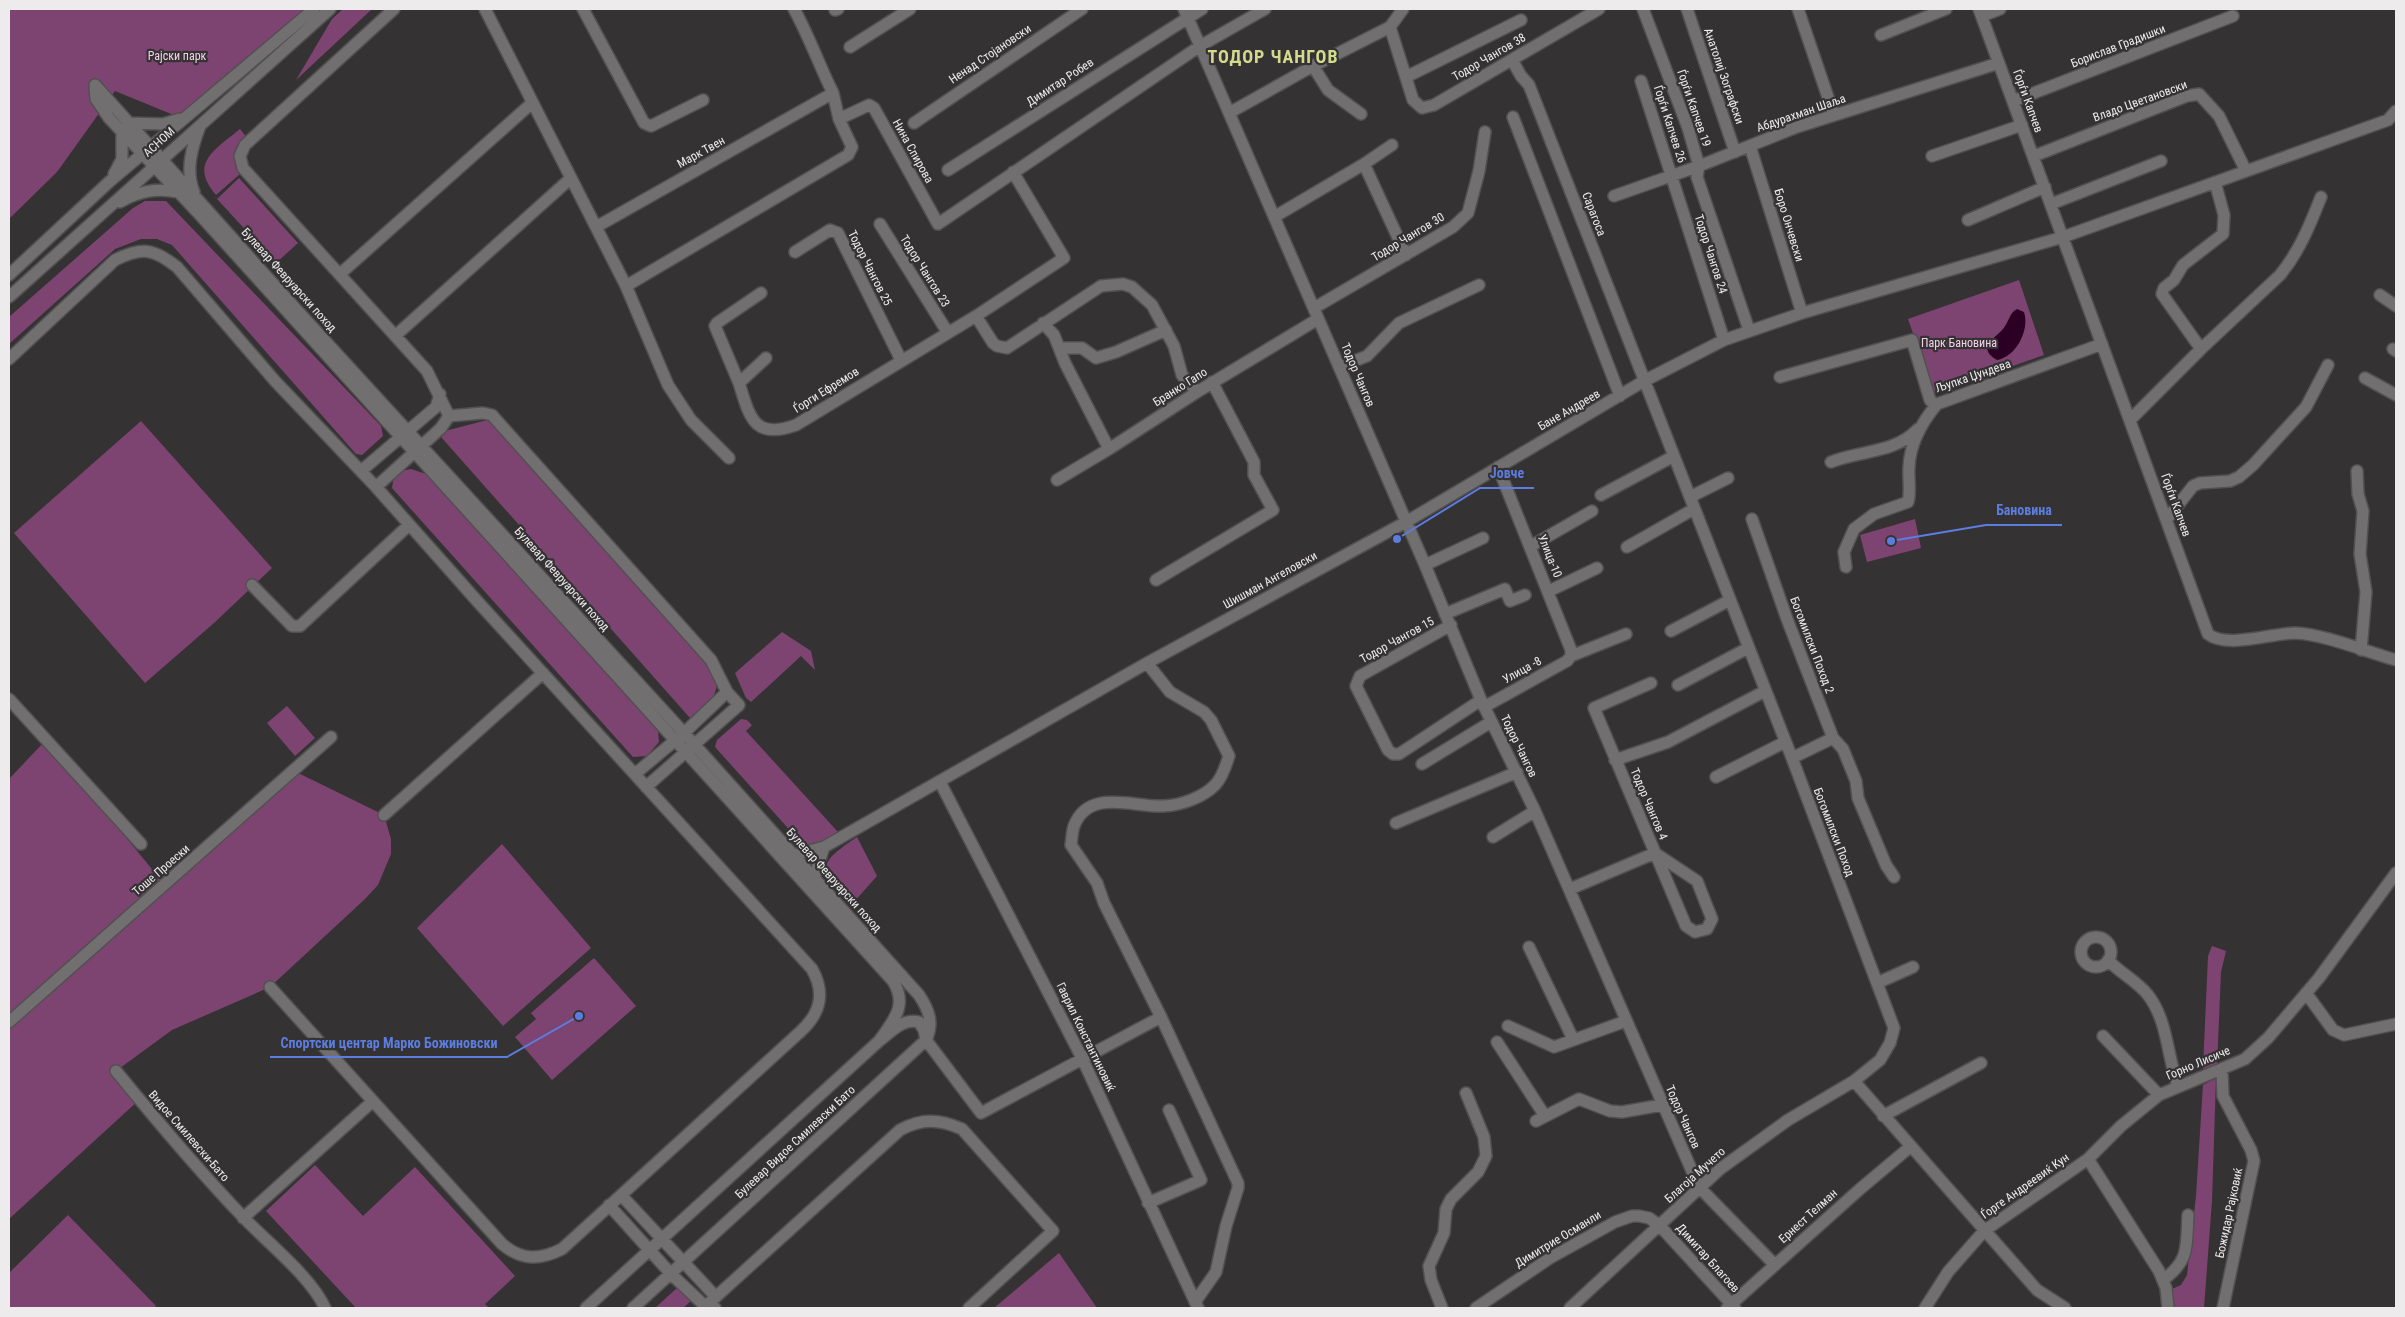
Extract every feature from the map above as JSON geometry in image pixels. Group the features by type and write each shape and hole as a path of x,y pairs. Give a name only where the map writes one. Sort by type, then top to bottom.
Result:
{"street":[{"name":"АСНОМ","path":"9,275 109,182 314,9"},
{"name":"АСНОМ","path":"9,297 157,162 330,9"},
{"path":"394,9 245,145 240,156 243,168 427,371 440,394 449,416"},
{"path":"485,9 626,286 668,385 691,420 729,458"},
{"path":"583,9 644,123 651,126 703,100"},
{"path":"626,286 848,155 852,147 839,119 833,93 822,72 810,39 794,9"},
{"path":"850,47 910,9"},
{"name":"Ненад Стојановски","path":"914,123 1082,9"},
{"name":"Димитар Робев","path":"948,170 1185,13 1202,9"},
{"name":"Нина Спирова","path":"839,119 868,105 874,108 938,224 1200,46 1265,9"},
{"path":"1229,113 1313,66 1390,27 1403,9"},
{"name":"Тодор Чангов 38","path":"1390,27 1413,100 1422,108 1434,105 1599,9"},
{"name":"Ѓорѓи Капчев 19","path":"1643,9 1688,128 1699,166 1697,177 1750,330"},
{"name":"Анатолиј Зографски","path":"1687,9 1735,152"},
{"path":"1798,9 1834,115"},
{"path":"1881,35 1946,9"},
{"path":"1980,12 2000,9"},
{"name":"Ѓорѓи Капчев","path":"1980,12 2208,634 2222,641 2296,633 2396,660"},
{"name":"Тодор Чангов","path":"1185,13 1451,625 1491,722 1517,772 1570,889 1699,1187 1774,1265"},
{"name":"Борислав Градишки","path":"2013,101 2234,16"},
{"name":"Тодор Чангов 38","path":"1406,77 1521,20"},
{"name":"Сарагоса","path":"1512,60 1521,76 1529,85 1644,381"},
{"name":"Абдурахман Шаља","path":"1614,196 1834,115 1999,63"},
{"path":"1313,66 1328,90 1361,114"},
{"name":"Ѓорѓи Капчев 26","path":"1641,81 1672,176"},
{"name":"Марк Твен","path":"596,227 833,93"},
{"name":"Владо Цветановски","path":"2034,156 2187,96 2199,94 2219,116 2246,171"},
{"path":"340,274 532,103"},
{"path":"109,182 122,159 125,128 163,124 187,116"},
{"path":"1750,330 2063,236 2246,171 2392,116"},
{"path":"1513,118 1620,396"},
{"path":"199,200 190,179 192,147 201,124"},
{"path":"1932,156 2022,125"},
{"name":"Булевар Февруарски поход","path":"125,128 157,162 199,200 405,435"},
{"name":"Тодор Чангов 30","path":"1316,314 1406,255 1453,227 1468,213 1479,171 1485,132"},
{"path":"1274,217 1364,164 1392,145"},
{"name":"Боро Ончевски","path":"1750,146 1802,313"},
{"path":"2051,204 2161,161"},
{"name":"Булевар Февруарски поход","path":"157,162 178,192 418,449 690,748 893,981 898,989 900,1009 879,1041"},
{"path":"1364,164 1406,255"},
{"name":"Ѓорги Ефремов","path":"761,293 717,323 716,326 749,412 756,422 768,431 778,431 796,425 976,316 1064,258 1013,172"},
{"name":"Тодор Чангов 24","path":"1672,176 1724,340"},
{"path":"395,336 571,178"},
{"path":"2201,349 2162,294 2164,288 2174,280 2183,265 2223,234 2224,215 2215,182"},
{"path":"1968,220 2045,187"},
{"path":"107,209 144,192 153,190 178,192"},
{"path":"2130,420 2201,349 2280,275 2291,262 2308,231 2321,197"},
{"name":"Тодор Чангов 23","path":"880,224 948,333"},
{"name":"Тодор Чангов 25","path":"795,252 830,230 838,233 901,360"},
{"path":"9,359 115,260 132,252 154,252 177,267 275,381 376,487 812,969 819,984 819,998 812,1021 562,1249 540,1258 530,1258 520,1256 502,1244 270,987"},
{"path":"976,316 994,343 1004,348 1010,348 1100,286 1124,284 1132,287 1147,299 1174,346 1182,375 1197,392"},
{"path":"1339,367 1367,356 1398,323 1479,285"},
{"path":"2380,295 2396,306"},
{"name":"Бранко Гапо","path":"1057,480 1109,449 1316,314"},
{"path":"1043,324 1054,335 1065,363 1109,449"},
{"path":"1060,348 1082,348 1096,358 1116,352 1166,330"},
{"name":"Бане Андреев","path":"1406,522 1644,381 1724,340 1750,330"},
{"name":"Љупка Џундева","path":"1780,377 1912,340 1930,400 1938,404 2102,344"},
{"path":"739,383 766,358"},
{"path":"2167,519 2193,486 2200,483 2230,480 2239,477 2254,465 2306,407 2328,365"},
{"path":"2365,378 2396,395"},
{"name":"Богомилски Поход","path":"1644,381 1792,758 1894,1028 1890,1043 1880,1060 1854,1081"},
{"path":"1156,580 1273,510 1254,475 1254,462 1212,382"},
{"path":"361,471 436,407 440,394"},
{"path":"1831,462 1849,455 1870,453 1897,444 1912,435 1938,404"},
{"path":"449,416 483,413 492,415 711,660 721,676 727,692 739,705 646,787"},
{"path":"376,487 441,428 449,416"},
{"path":"1846,567 1844,552 1854,529 1874,514 1908,502 1909,465 1913,446 1922,424"},
{"path":"1601,495 1674,456"},
{"name":"Улица-10","path":"1498,467 1549,591 1571,650 1571,656"},
{"path":"2357,471 2358,494 2363,511 2360,554 2366,592 2360,650"},
{"path":"1690,497 1728,478"},
{"path":"1627,547 1694,509"},
{"path":"1531,546 1592,512"},
{"name":"Богомилски Поход 2","path":"1752,519 1832,738 1843,749 1856,781 1858,798 1886,865 1894,877"},
{"name":"Шишман Ангеловски","path":"1147,663 1406,522"},
{"path":"252,585 292,626 300,626 409,525"},
{"path":"1425,565 1483,538"},
{"path":"1549,591 1597,568"},
{"path":"1445,614 1505,589 1510,601 1525,595"},
{"path":"1671,631 1730,600"},
{"name":"Тодор Чангов 15","path":"1357,680 1360,676 1451,625"},
{"name":"Улица -8","path":"1357,680 1356,686 1388,750 1393,754 1399,754 1483,703 1567,661 1571,656 1626,634"},
{"path":"1678,685 1748,648"},
{"path":"794,855 824,847 1147,663 1170,692 1194,705 1211,720 1229,756 1224,772 1216,784 1185,803 1149,806 1110,801 1091,807 1078,818 1074,826 1071,845 1097,883 1104,903 1161,1017 1238,1188 1226,1226 1216,1272 1197,1305"},
{"path":"384,815 543,673"},
{"path":"1615,760 1594,708 1651,683"},
{"name":"Тодор Чангов 4","path":"1570,889 1655,853 1615,760 1668,742 1765,691"},
{"path":"635,774 680,737 727,692"},
{"path":"9,699 141,844"},
{"path":"1422,764 1491,722"},
{"name":"Тоше Проески","path":"9,1022 331,737"},
{"path":"1792,758 1832,738"},
{"path":"1716,777 1785,742"},
{"name":"Булевар Февруарски поход","path":"690,748 794,855 919,995 927,1007 930,1018 931,1029 926,1040"},
{"path":"1396,823 1517,772"},
{"name":"Гаврил Константиновиќ","path":"940,782 1082,1058 1197,1305"},
{"path":"1494,837 1535,811"},
{"path":"814,878 824,847"},
{"path":"1655,853 1697,881 1712,919 1707,929 1695,932 1686,926 1655,853"},
{"name":"Горно Лисиче","path":"2088,1159 2121,1126 2159,1095 2195,1078 2222,1070 2245,1059 2268,1038 2306,993 2396,873"},
{"path":"1529,947 1573,1038"},
{"path":"2108,960 2117,970 2141,987 2159,1014 2178,1086"},
{"path":"1877,983 1913,967"},
{"path":"2306,993 2338,1034 2344,1035 2396,1024"},
{"path":"879,1041 904,1022 911,1020 920,1022 926,1040 981,1113 1161,1017"},
{"path":"1508,1026 1554,1047 1573,1038 1626,1021"},
{"path":"2103,1036 2159,1095"},
{"name":"Булевар Видое Смилевски Бато","path":"634,1308 926,1040"},
{"name":"Булевар Видое Смилевски Бато","path":"586,1308 879,1041"},
{"path":"1497,1042 1540,1119 1576,1097 1610,1111 1622,1112 1662,1105"},
{"path":"1883,1116 1981,1063"},
{"name":"Божидар Рајковиќ","path":"2222,1070 2222,1096 2251,1150 2254,1161 2223,1308"},
{"name":"Видое Смилевски-Бато","path":"116,1071 243,1218 304,1279 325,1308"},
{"path":"1854,1081 2037,1290 2065,1308"},
{"name":"Благоја Мучето","path":"1570,1308 1660,1226 1699,1187 1742,1152 1788,1120 1854,1081"},
{"path":"1442,1308 1431,1280 1429,1266 1444,1233 1446,1209 1450,1199 1478,1172 1486,1156 1484,1137 1466,1093"},
{"path":"243,1218 373,1101"},
{"path":"1148,1203 1201,1180 1169,1110"},
{"path":"709,1305 900,1130 913,1123 930,1120 944,1122 962,1129 1053,1230 969,1308"},
{"name":"Ернест Телман","path":"1731,1307 1774,1265 1910,1147"},
{"path":"2088,1159 2147,1249 2163,1280 2168,1308"},
{"name":"Ѓорге Андреевиќ Кун","path":"1925,1308 1948,1272 1984,1231 2088,1159"},
{"path":"621,1195 683,1263 709,1305"},
{"path":"609,1205 672,1274 709,1305"},
{"path":"2163,1280 2178,1269 2186,1250 2188,1215"},
{"name":"Димитрие Османли","path":"1476,1308 1550,1258 1615,1222 1632,1216 1639,1216 1649,1218 1660,1226"},
{"name":"Димитар Благоев","path":"1660,1226 1731,1307"}],"green space":[{"name":"Рајски парк","path":"9,9 308,9 181,118 115,91 57,172 9,219"},
{"path":"343,9 372,9 296,80 332,19"},
{"path":"240,129 247,138 241,173 216,195 208,184 205,165 214,150"},
{"path":"239,178 298,243 276,263 217,199"},
{"path":"145,201 166,201 381,426 383,436 362,455 356,454 172,245 157,239 141,239 115,249 9,344 9,317 133,208"},
{"name":"Парк Бановина","path":"2019,280 2044,355 1934,394 1908,319"},
{"path":"495,418 706,654 717,681 717,687 709,704 700,714 690,718 441,437 445,431"},
{"path":"141,421 272,568 214,623 145,683 14,533"},
{"path":"411,469 426,474 658,731 659,742 647,756 633,757 392,488 394,476 401,471"},
{"path":"1915,519 1921,548 1867,562 1860,535"},
{"path":"782,632 811,651 815,670 801,656 751,702 746,698 735,673"},
{"path":"287,706 315,738 295,756 267,723"},
{"path":"741,719 747,720 752,725 746,731 838,832 813,846 804,846 715,747 717,740"},
{"path":"46,740 165,885 294,771 384,815 391,839 391,854 378,885 270,987 172,1030 116,1071 139,1100 9,1219 9,779"},
{"path":"857,837 877,876 854,902 834,882 827,868 828,861"},
{"path":"502,844 591,948 503,1026 417,928"},
{"path":"2212,946 2226,951 2221,972 2217,1066 2203,1069 2208,956"},
{"path":"594,958 636,1006 552,1080 515,1037 536,1019 531,1013"},
{"path":"2216,1078 2212,1201 2204,1308 2174,1308 2172,1289 2181,1285 2187,1275 2196,1196 2203,1085"},
{"path":"315,1165 363,1216 415,1167 515,1276 485,1304 489,1308 356,1308 266,1211"},
{"path":"68,1215 156,1306 154,1308 9,1308 9,1273"},
{"path":"1059,1253 1097,1308 994,1308"},
{"path":"678,1287 691,1301 683,1308 655,1308"}],"shaded area":[{"path":"2017,309 2024,312 2025,319 2025,327 2020,342 2010,354 1997,360 1988,351 1989,343 2003,329 2012,313"}],"place":[{"name":"Јовче","path":"1397,539"},
{"name":"Бановина","path":"1891,541"},
{"name":"Спортски центар Марко Божиновски","path":"579,1016"}],"district":[{"name":"ТОДОР ЧАНГОВ","path":"1273,56"}]}
